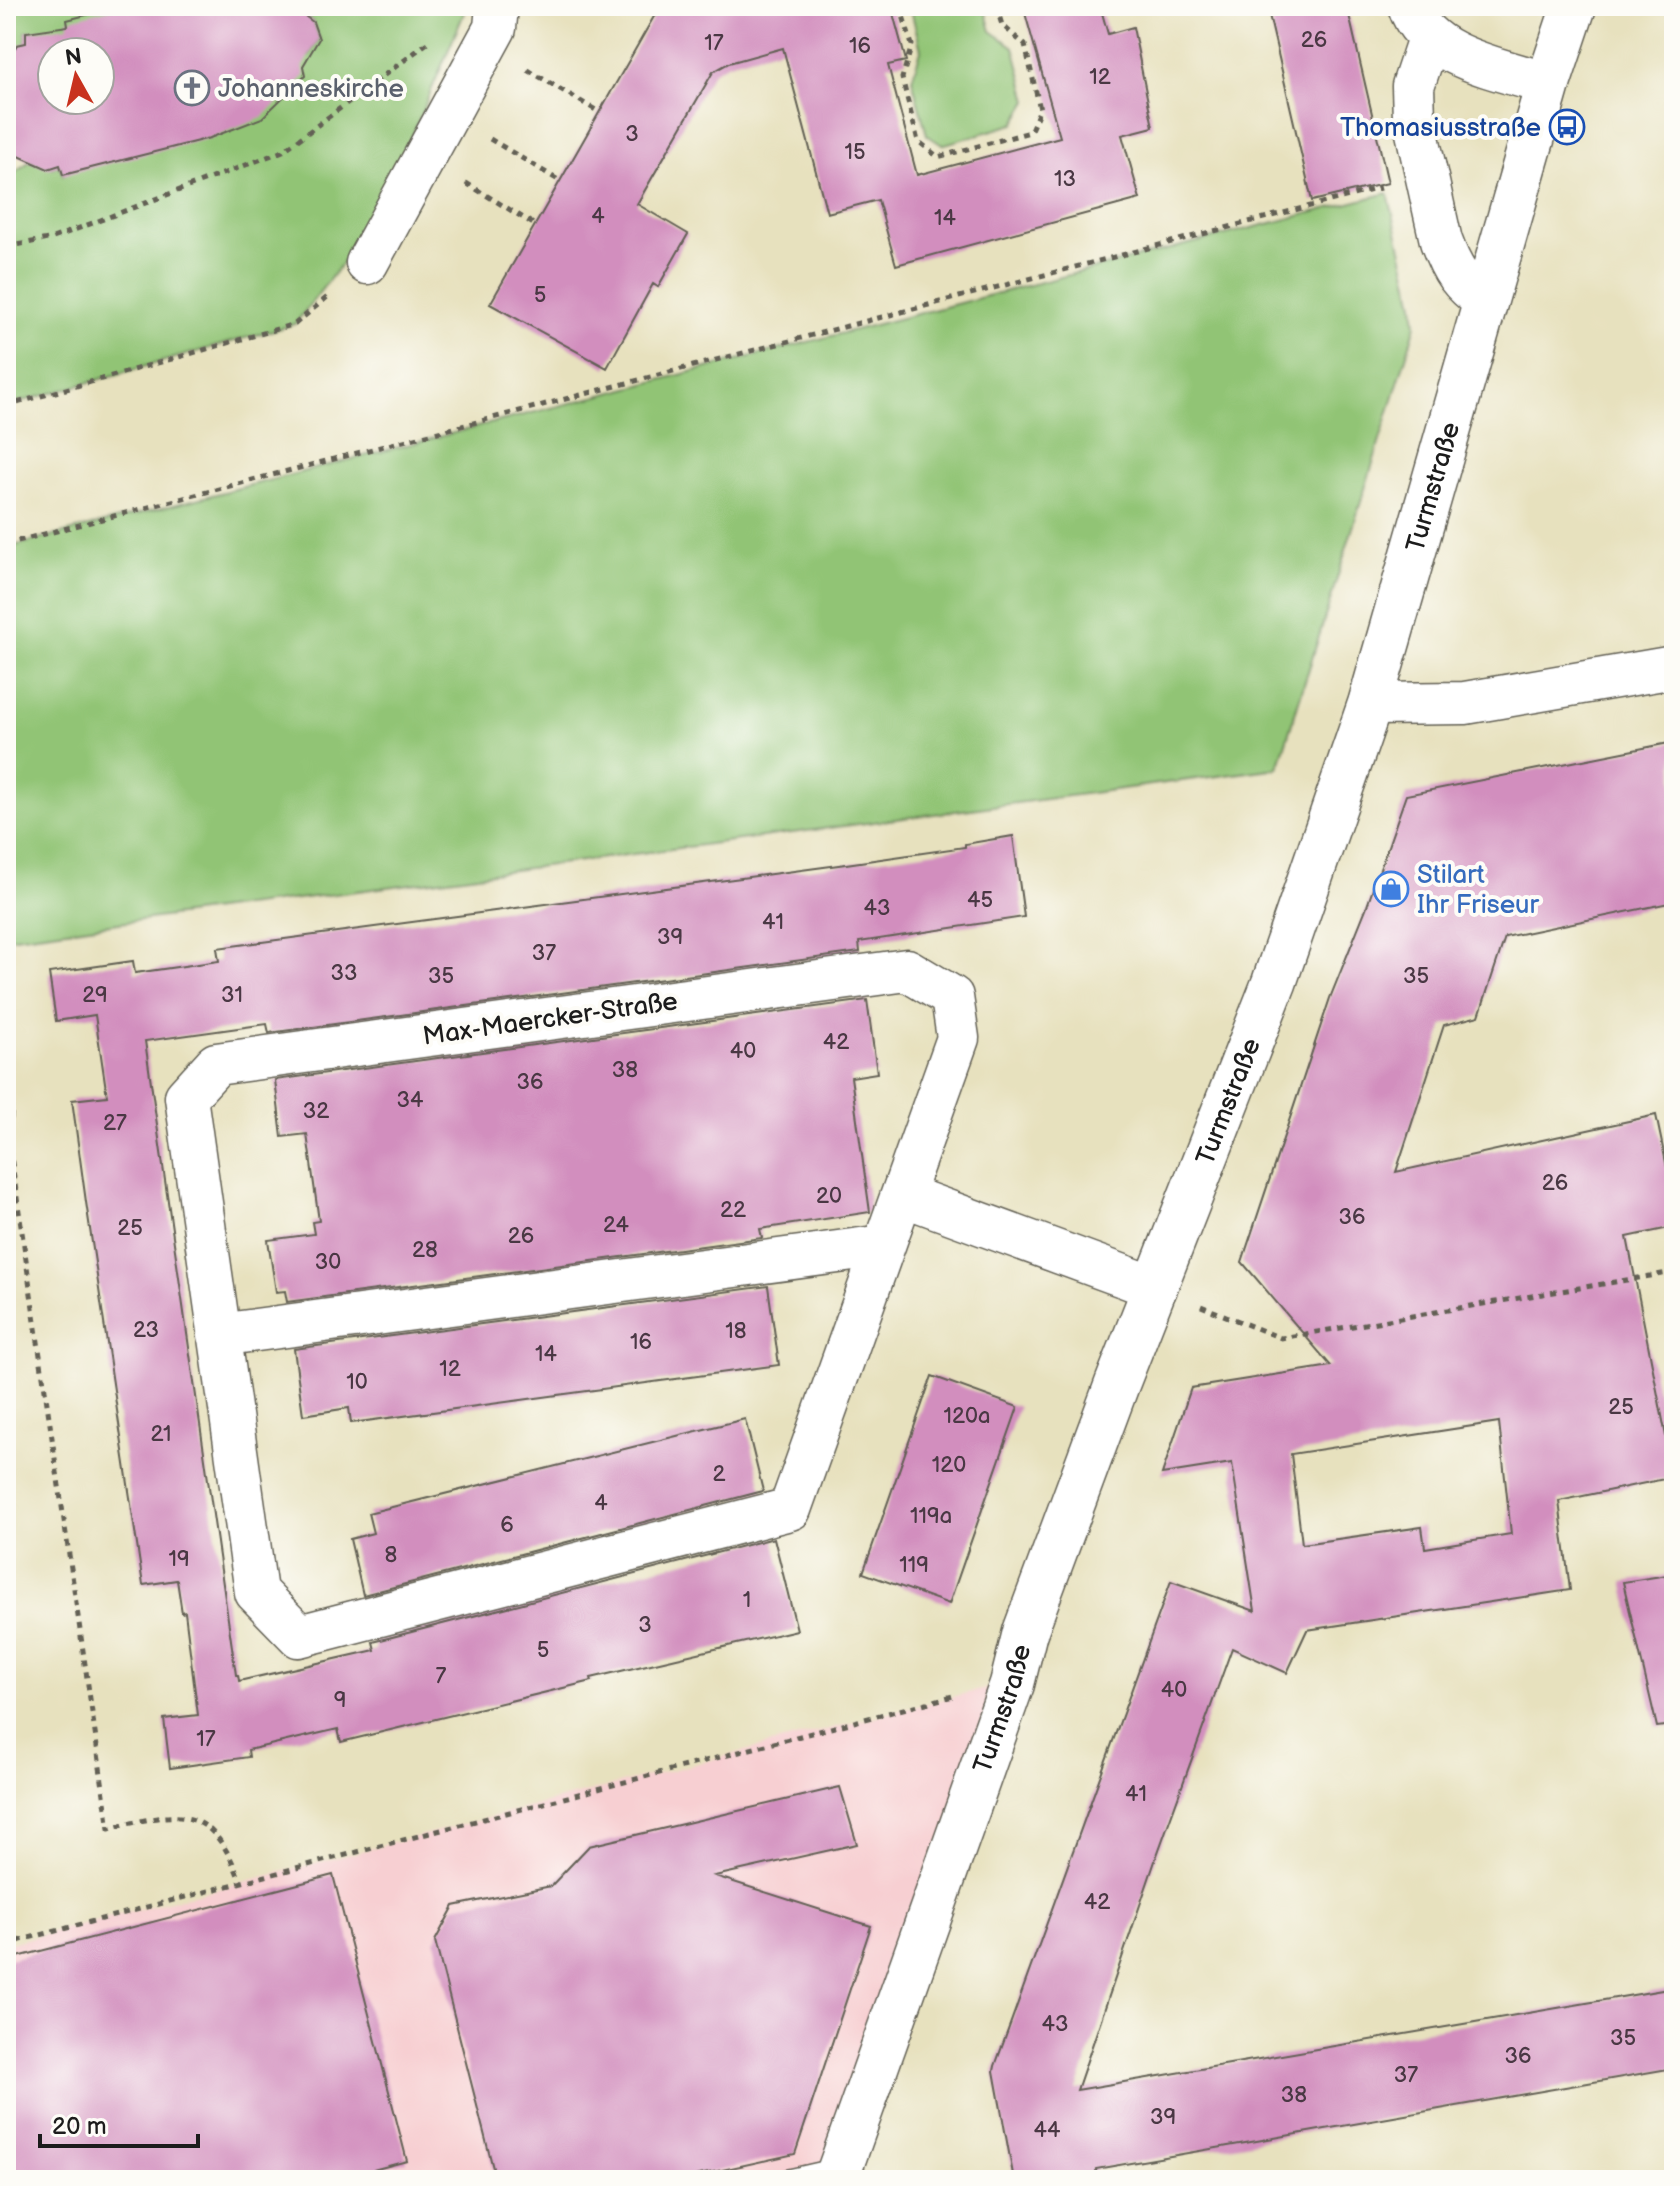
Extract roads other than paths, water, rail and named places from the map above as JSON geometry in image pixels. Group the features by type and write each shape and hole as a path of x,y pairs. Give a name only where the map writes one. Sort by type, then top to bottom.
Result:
{"street":[{"path":"367,263 495,28 497,6"},
{"name":"Turmstraße","path":"838,2174 1012,1684 1025,1632 1117,1384 1274,983 1370,704 1548,84 1574,6"},
{"path":"1419,22 1457,55 1548,84"},
{"path":"1419,22 1413,86 1414,119 1427,176 1448,259 1464,286 1486,302"},
{"path":"1370,704 1472,702 1674,667"},
{"name":"Max-Maercker-Straße","path":"907,970 952,997 958,1038 903,1195 790,1509 299,1636 256,1592 186,1097 216,1064 907,970"},
{"path":"903,1195 1156,1288"},
{"path":"219,1335 883,1246"}],"lane":[{"path":"787,2180 838,2174"}],"place":[{"name":"Johanneskirche","path":"192,88"},
{"name":"Thomasiusstraße","path":"1567,127"},
{"name":"Stilart Ihr Friseur","path":"1391,889"}]}
